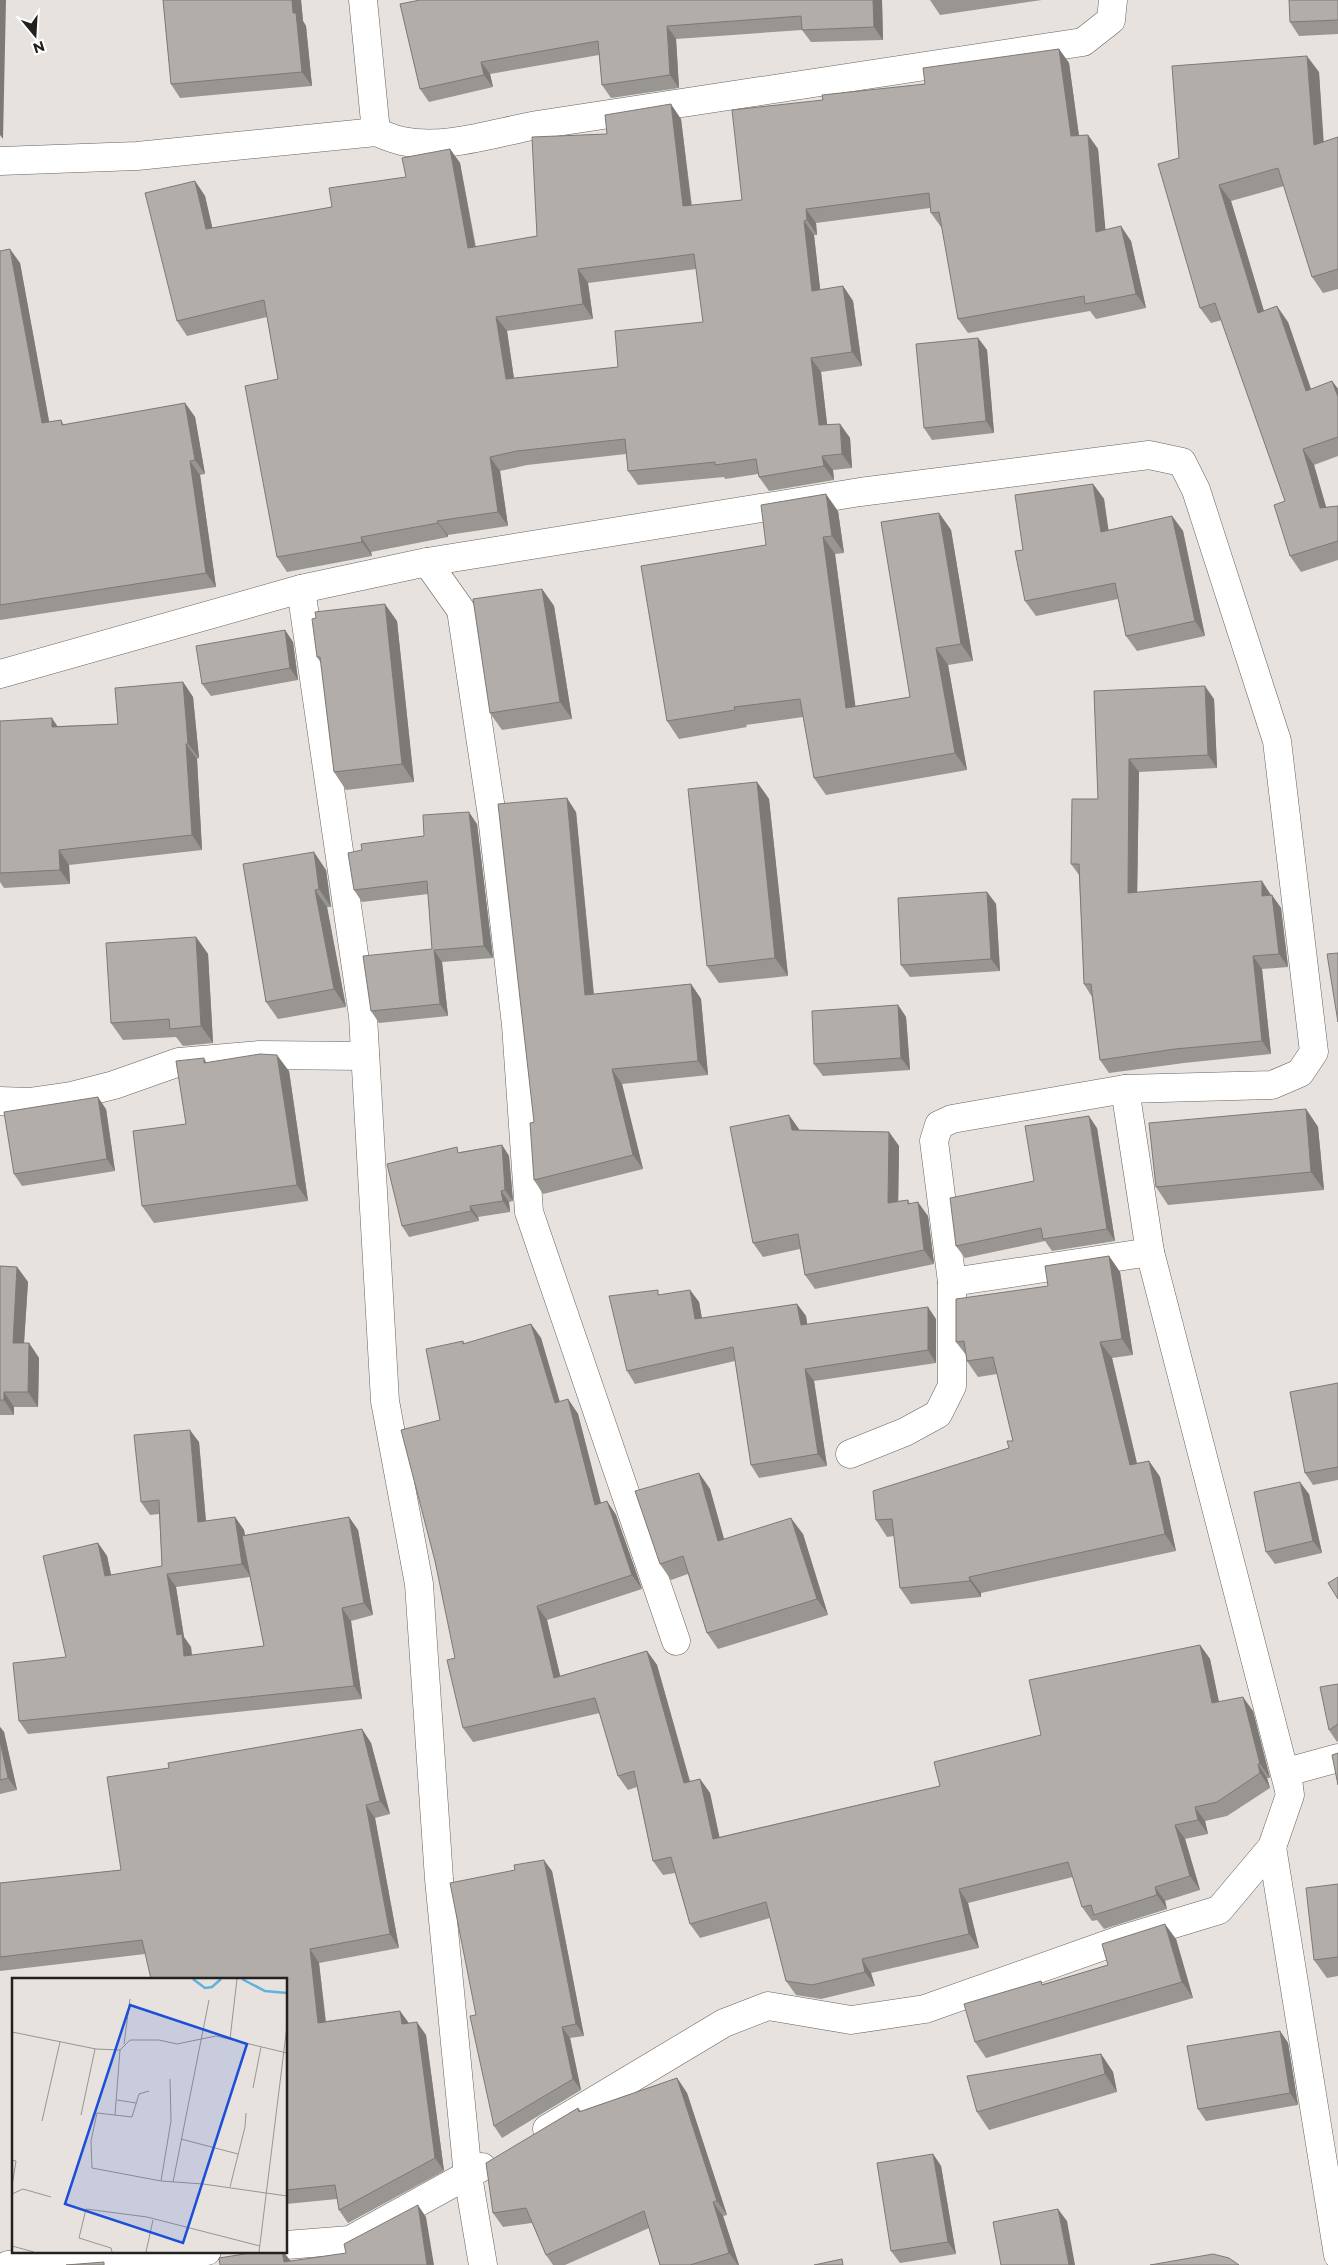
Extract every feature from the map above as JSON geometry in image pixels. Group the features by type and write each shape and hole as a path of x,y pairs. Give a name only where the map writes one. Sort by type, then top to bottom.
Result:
{"street":[{"path":"363,0 376,132"},
{"path":"0,160 136,156 376,132 402,141 429,143 456,140 537,125 1083,42 1111,20 1113,0"},
{"path":"0,674 301,588 426,562 860,492 1149,455 1182,462 1196,490 1277,740 1314,1052 1300,1073 1272,1085 1125,1089 952,1119 938,1125 934,1142 952,1282 952,1386 938,1414 905,1432 850,1454"},
{"path":"426,562 461,610 492,816 516,1025 529,1212 676,1641"},
{"path":"301,588 349,907 363,1016 385,1401 419,1584 439,1878 468,2176 483,2265"},
{"path":"0,1102 29,1102 71,1096 114,1085 179,1062 259,1055 365,1056"},
{"path":"1125,1089 1150,1252 1290,1795"},
{"path":"952,1282 1150,1252"},
{"path":"528,2140 724,2023 768,2006 851,2020 925,2009 1120,1940 1219,1910 1272,1848 1290,1795 1287,1772 1338,1758"},
{"path":"1272,1848 1338,2255"},
{"path":"288,2245 350,2240 468,2176 502,2155"},
{"path":"8,2265 201,2256"}],"building":[{"path":"163,0 292,0 293,13 296,13 302,72 171,84"},
{"path":"420,0 873,0 874,27 802,30 801,16 667,26 670,75 602,85 598,41 481,62 484,75 420,89 400,4"},
{"path":"1289,0 1338,0 1338,20 1290,22"},
{"path":"1059,49 1071,136 1088,135 1096,232 1121,226 1136,294 1085,304 1084,296 958,319 939,212 931,213 929,193 806,209 807,220 804,221 812,291 843,286 852,352 811,358 819,425 840,424 842,454 822,456 824,466 759,477 756,459 715,465 715,462 628,471 625,439 517,451 490,457 498,512 437,521 438,523 361,537 362,542 277,557 245,386 278,379 264,300 177,321 145,193 195,181 206,229 332,207 329,188 406,177 402,158 450,149 468,248 537,236 532,137 607,134 605,115 671,104 683,206 742,200 732,110 823,100 822,95 925,84 923,68","holes":["694,254 703,322 615,331 618,367 506,379 496,317 583,304 578,269"]},
{"path":"1307,56 1314,145 1338,137 1338,269 1312,277 1278,168 1219,185 1258,313 1277,306 1306,391 1332,381 1338,397 1338,437 1303,449 1320,508 1338,506 1338,541 1290,556 1274,505 1285,501 1215,303 1200,308 1158,164 1179,158 1172,66"},
{"path":"10,249 42,423 61,420 62,425 185,403 195,460 190,461 206,573 0,605 0,251"},
{"path":"978,338 986,421 924,428 916,344"},
{"path":"1093,484 1101,532 1172,516 1195,621 1126,636 1115,583 1025,601 1015,551 1023,550 1015,495"},
{"path":"826,494 832,536 823,537 846,708 910,697 881,522 939,513 961,644 936,648 955,753 814,778 800,699 734,707 735,710 667,721 641,566 766,545 761,505"},
{"path":"542,589 560,702 490,713 473,599"},
{"path":"385,604 402,764 334,772 320,657 317,657 312,619 316,618 315,612"},
{"path":"285,630 290,668 202,684 196,646"},
{"path":"183,682 192,835 59,850 60,870 0,873 0,721 52,718 52,727 118,724 115,688"},
{"path":"1205,686 1208,755 1129,759 1128,893 1262,881 1262,896 1272,895 1279,954 1253,956 1262,1041 1175,1049 1100,1060 1091,984 1084,984 1079,864 1071,864 1072,799 1098,799 1094,691"},
{"path":"757,782 775,958 707,966 688,789"},
{"path":"567,798 585,995 691,984 698,1061 612,1069 633,1155 534,1180 530,1123 534,1122 498,804"},
{"path":"469,812 484,946 434,950 440,1004 371,1011 363,956 432,949 427,881 354,890 348,853 362,850 361,844 424,836 423,815"},
{"path":"314,852 319,889 315,890 334,989 266,1002 243,864"},
{"path":"987,892 991,959 901,965 898,898"},
{"path":"196,937 201,1026 170,1029 169,1019 111,1023 106,943"},
{"path":"1338,953 1338,1022 1327,954"},
{"path":"898,1005 901,1058 814,1064 812,1011"},
{"path":"260,1054 277,1055 297,1185 142,1206 133,1131 186,1124 176,1061 204,1058 204,1063"},
{"path":"98,1097 107,1159 14,1174 4,1112"},
{"path":"1306,1109 1311,1172 1156,1187 1149,1123"},
{"path":"789,1115 792,1130 889,1132 888,1203 908,1200 908,1204 918,1202 924,1250 805,1275 798,1234 753,1243 730,1127"},
{"path":"1089,1116 1107,1229 1043,1239 1041,1228 956,1246 950,1198 1034,1181 1025,1126"},
{"path":"502,1145 505,1190 501,1191 503,1201 470,1206 471,1211 402,1226 387,1164 457,1147 458,1153"},
{"path":"1109,1256 1122,1339 1100,1342 1130,1465 1149,1461 1165,1534 969,1577 970,1581 900,1588 892,1519 876,1520 873,1491 1009,1448 1007,1441 1013,1441 993,1357 967,1361 964,1341 956,1342 956,1299 1048,1286 1045,1266"},
{"path":"0,1266 17,1267 13,1343 29,1343 28,1392 4,1392 4,1400 0,1400"},
{"path":"658,1290 658,1295 690,1290 695,1319 797,1304 801,1325 928,1307 928,1350 805,1369 818,1454 751,1465 733,1347 627,1371 609,1296"},
{"path":"531,1324 555,1403 568,1399 595,1505 607,1501 632,1575 537,1606 554,1678 647,1651 684,1783 700,1779 713,1839 940,1786 934,1762 1041,1735 1029,1680 1200,1645 1212,1703 1243,1697 1260,1764 1258,1764 1260,1773 1217,1802 1195,1807 1198,1820 1175,1825 1190,1876 1155,1887 1157,1895 1094,1915 1091,1905 1082,1907 1068,1862 959,1889 969,1934 862,1959 865,1972 812,1985 786,1981 766,1902 690,1924 671,1857 653,1861 634,1771 618,1776 595,1698 463,1728 447,1660 455,1658 435,1561 401,1430 440,1420 426,1349 463,1341 463,1344"},
{"path":"1338,1383 1338,1467 1305,1473 1290,1392"},
{"path":"190,1430 198,1522 235,1517 242,1564 167,1574 177,1635 182,1634 184,1656 264,1646 242,1536 349,1517 364,1603 342,1608 354,1686 19,1721 13,1663 66,1657 43,1556 98,1543 105,1576 162,1566 159,1500 141,1502 134,1435"},
{"path":"699,1473 718,1541 791,1518 817,1599 707,1633 683,1556 660,1564 635,1491"},
{"path":"1300,1482 1313,1541 1266,1552 1254,1492"},
{"path":"1338,1577 1338,1599 1328,1583"},
{"path":"1338,1684 1338,1724 1329,1730 1320,1687"},
{"path":"362,1729 380,1801 366,1805 390,1934 310,1949 318,2023 400,2011 402,2024 417,2022 435,2158 339,2210 335,2185 288,2190 288,1978 151,1978 142,1940 0,1957 0,1883 121,1870 107,1777 169,1768 168,1763"},
{"path":"0,1741 8,1778 0,1780"},
{"path":"1338,1753 1338,1785 1332,1755"},
{"path":"544,1860 576,2024 562,2027 573,2079 494,2126 470,2016 476,2015 450,1883 515,1870 514,1865"},
{"path":"1338,1884 1338,1957 1314,1960 1306,1888"},
{"path":"1165,1924 1182,1982 975,2042 964,2004 1041,1981 1042,1985 1108,1965 1102,1944"},
{"path":"1280,2031 1290,2093 1198,2109 1187,2046"},
{"path":"1101,2054 1105,2074 977,2112 967,2076"},
{"path":"677,2078 717,2201 713,2202 729,2253 690,2265 660,2265 644,2211 546,2255 526,2208 493,2213 486,2163 578,2108 579,2112"},
{"path":"933,2154 948,2242 891,2251 877,2163"},
{"path":"418,2205 427,2265 220,2265 219,2258 257,2252 282,2252 284,2262 346,2253 344,2244"},
{"path":"1058,2209 1069,2265 1001,2265 993,2222"},
{"path":"1213,2254 1229,2258 1239,2265 1150,2265"},
{"path":"842,2259 843,2265 814,2265"},
{"path":"104,2262 104,2265 66,2265"}]}
